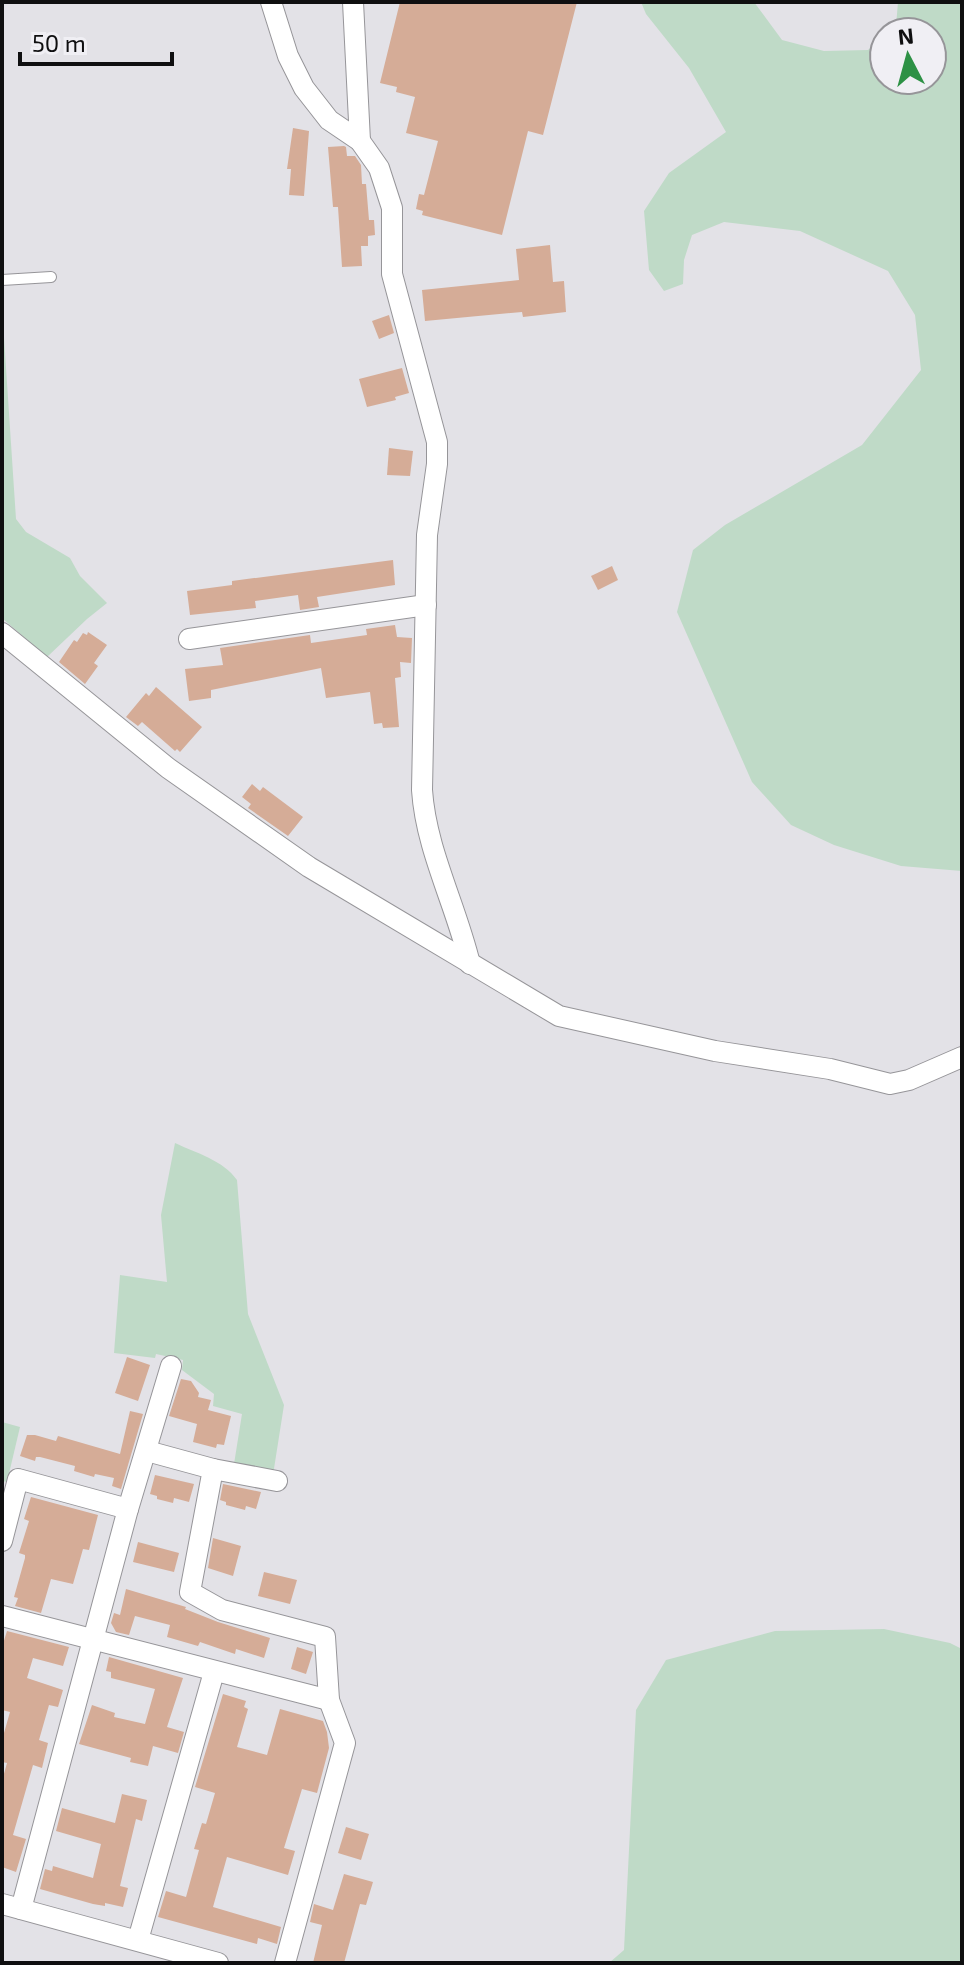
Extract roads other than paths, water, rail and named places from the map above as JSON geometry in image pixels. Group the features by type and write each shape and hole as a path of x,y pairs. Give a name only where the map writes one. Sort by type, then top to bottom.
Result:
{"street":[{"path":"271,2 288,56 304,88 329,120 360,141 379,168 392,208 392,274 437,442 427,535 424,819 462,930 470,964"},
{"path":"353,2 360,141"},
{"path":"189,639 426,605"},
{"path":"2,633 194,786 309,867 559,1016 715,1051 830,1069 890,1084 909,1080 962,1057"},
{"path":"171,1366 93,1641 11,1906 218,1963"},
{"path":"147,1451 213,1469 277,1481"},
{"path":"213,1469 190,1592 222,1610 325,1637 329,1700 345,1743 285,1963"},
{"path":"2,1541 18,1479 128,1509"},
{"path":"2,1616 329,1700"},
{"path":"138,1940 214,1672"}],"lane":[{"path":"2,280 51,277"}]}
